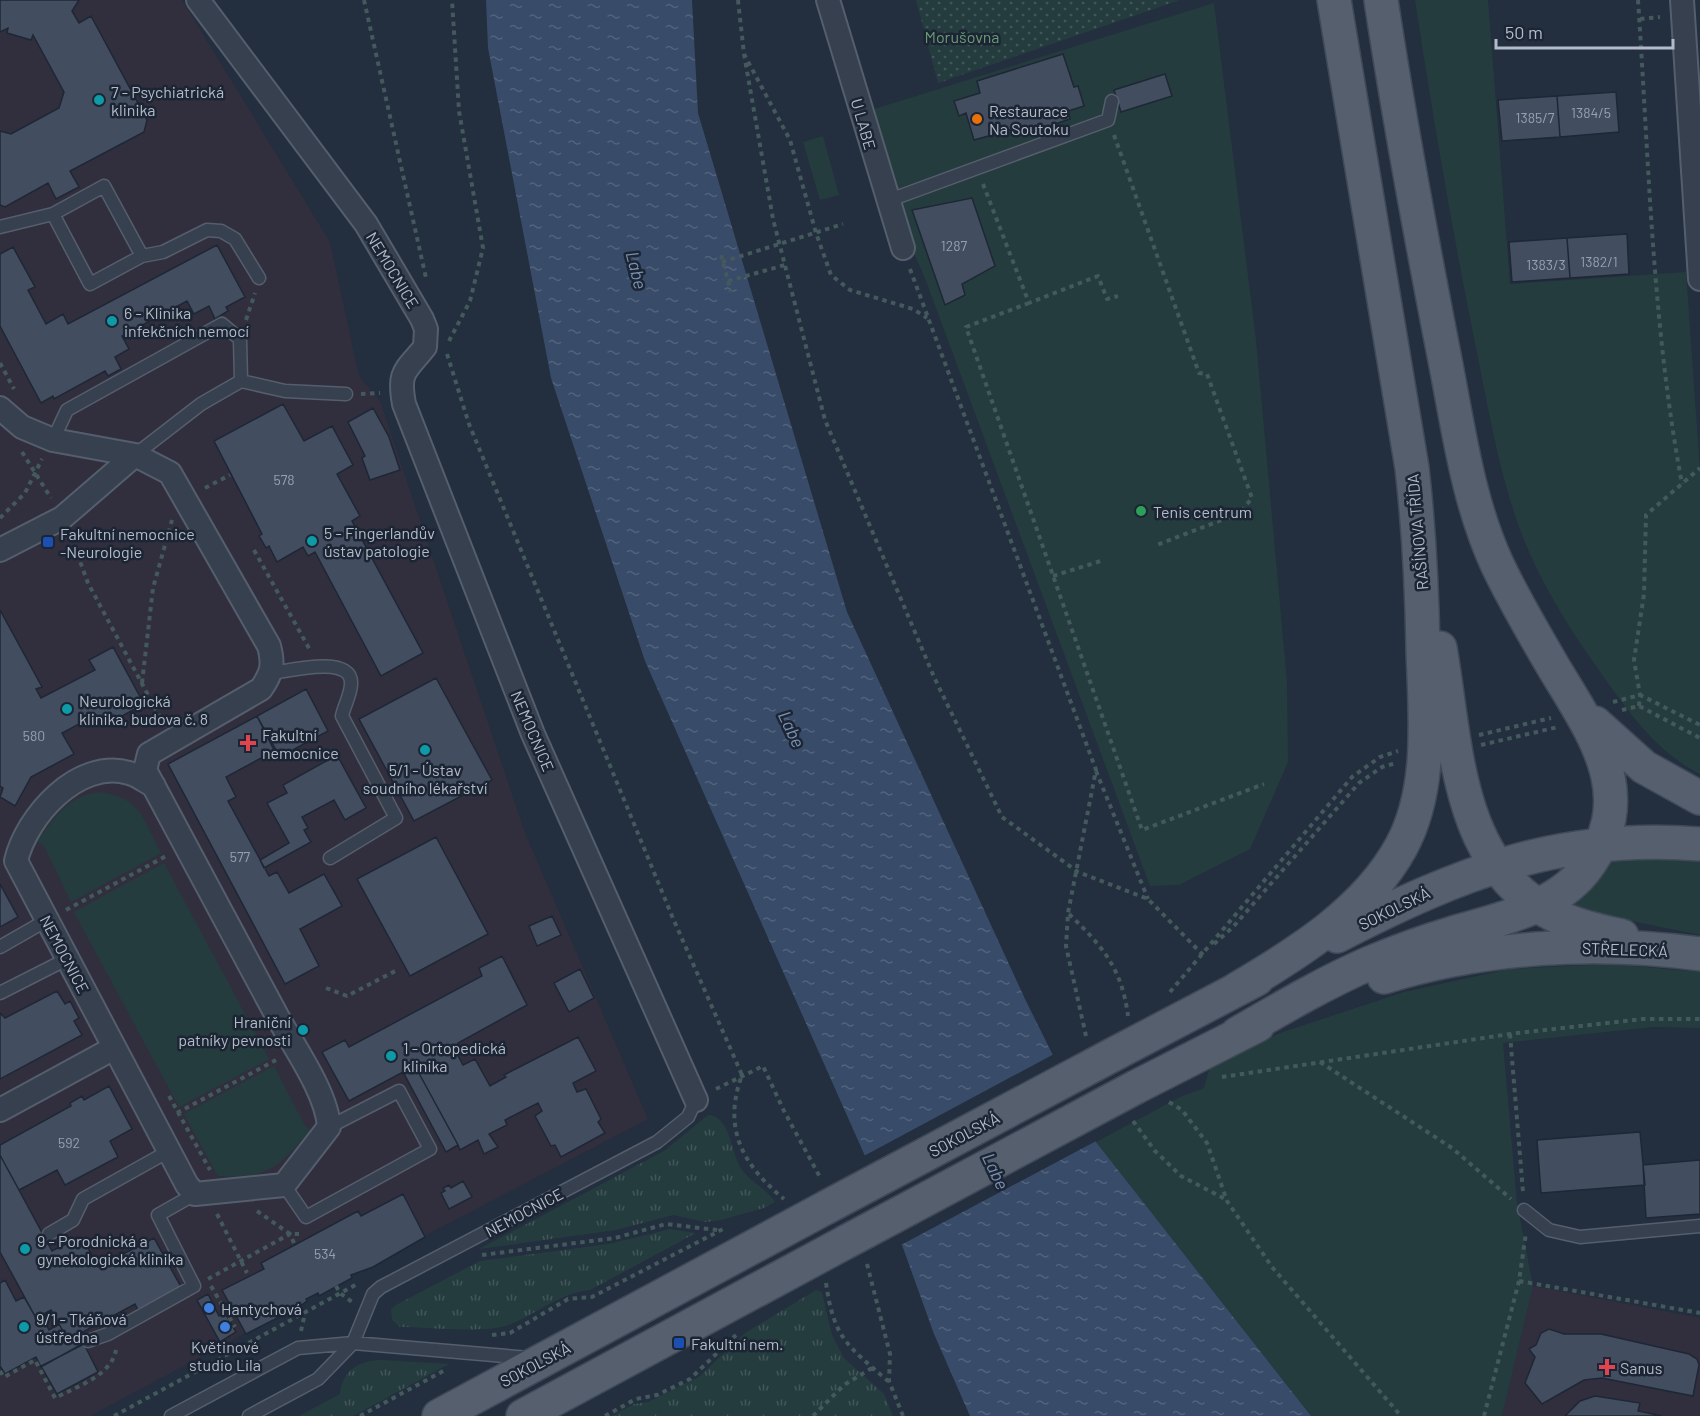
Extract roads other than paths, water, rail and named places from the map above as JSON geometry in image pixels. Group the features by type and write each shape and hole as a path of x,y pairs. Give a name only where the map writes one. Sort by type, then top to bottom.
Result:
{"main road":[{"name":"RAŠÍNOVA TŘÍDA","path":"1237,989 1316,939 1357,903 1391,864 1410,826 1421,780 1425,724 1420,539 1410,458 1334,0"},
{"path":"523,1416 855,1254 1136,1087 1321,987 1370,963 1538,905 1569,887 1583,872 1600,844 1610,808 1611,790 1607,767 1588,725 1527,622 1496,561 1471,494 1403,150 1380,0"},
{"path":"1420,539 1465,797 1476,830 1494,865 1538,905 1556,916 1590,928 1700,953"},
{"path":"1562,682 1586,713 1626,753 1644,767 1700,798"},
{"path":"1600,844 1647,842 1700,844"},
{"name":"SOKOLSKÁ","path":"439,1416 545,1359 823,1194 1118,1052 1428,891 1494,865 1600,844"},
{"name":"STŘELECKÁ","path":"1237,1034 1306,1005 1388,976 1468,958 1594,946 1700,953"}],"street":[{"name":"NEMOCNICE","path":"198,0 366,224 422,319 426,329 425,347 403,373 400,382 404,404 499,651 696,1100"},
{"name":"U LABE","path":"828,0 903,248"},
{"path":"1682,0 1700,279"},
{"path":"0,408 22,427 53,441 135,455 170,473 269,646 272,673 261,689 149,754 145,770 295,1050 329,1119 284,1185 191,1190"},
{"path":"0,550 62,518 135,455"},
{"name":"NEMOCNICE","path":"154,786 129,773 99,772 76,782 55,795 21,841 8,863 47,920 191,1190"},
{"path":"0,1110 114,1048"}],"lane":[{"path":"887,201 976,166 1108,120 1112,101"},
{"path":"0,227 53,214 104,186 142,256"},
{"path":"53,214 90,284 142,256 163,252 207,230 220,231 235,239 259,278"},
{"path":"53,441 67,410 167,352 222,324 240,339 240,381"},
{"path":"135,455 201,404 240,381 285,391 346,394"},
{"path":"272,673 319,666 339,668 349,675 351,683 342,716 396,818 330,858"},
{"path":"0,946 47,920"},
{"path":"0,993 67,959"},
{"path":"284,1185 306,1217 430,1149 399,1091 329,1119"},
{"name":"NEMOCNICE","path":"353,1343 373,1294 381,1287 657,1142 688,1117 696,1100"},
{"path":"49,1234 73,1220 82,1199 169,1151"},
{"path":"88,1341 108,1334 194,1286 158,1215 191,1190"},
{"path":"1524,1210 1549,1230 1580,1237 1700,1226"},
{"path":"249,1416 318,1379 353,1343"},
{"path":"171,1416 298,1348 353,1343 545,1359"}],"water":[{"name":"Labe","path":"486,0 692,0 698,113 847,612 1025,999 1096,1142 1311,1416 970,1416 934,1334 902,1245 865,1156 645,661 551,378 488,48"}],"place":[{"name":"7 - Psychiatrická klinika","path":"99,100"},
{"name":"Restaurace Na Soutoku","path":"977,119"},
{"name":"6 - Klinika infekčních nemocí","path":"112,321"},
{"name":"Tenis centrum","path":"1141,511"},
{"name":"5 - Fingerlandův ústav patologie","path":"312,541"},
{"name":"Fakultní nemocnice -Neurologie","path":"48,542"},
{"name":"Neurologická klinika, budova č. 8","path":"67,709"},
{"name":"Fakultní nemocnice","path":"248,743"},
{"name":"5/1 - Ústav soudního lékařství","path":"425,750"},
{"name":"Hraniční patníky pevnosti","path":"303,1030"},
{"name":"1 - Ortopedická klinika","path":"391,1056"},
{"name":"9 - Porodnická a gynekologická klinika","path":"25,1249"},
{"name":"Hantychová","path":"209,1308"},
{"name":"9/1 - Tkáňová ústředna","path":"24,1327"},
{"name":"Květinové studio Lila","path":"225,1327"},
{"name":"Fakultní nem.","path":"679,1343"},
{"name":"Sanus","path":"1607,1367"}],"park label":[{"name":"Morušovna","path":"962,36"}]}
